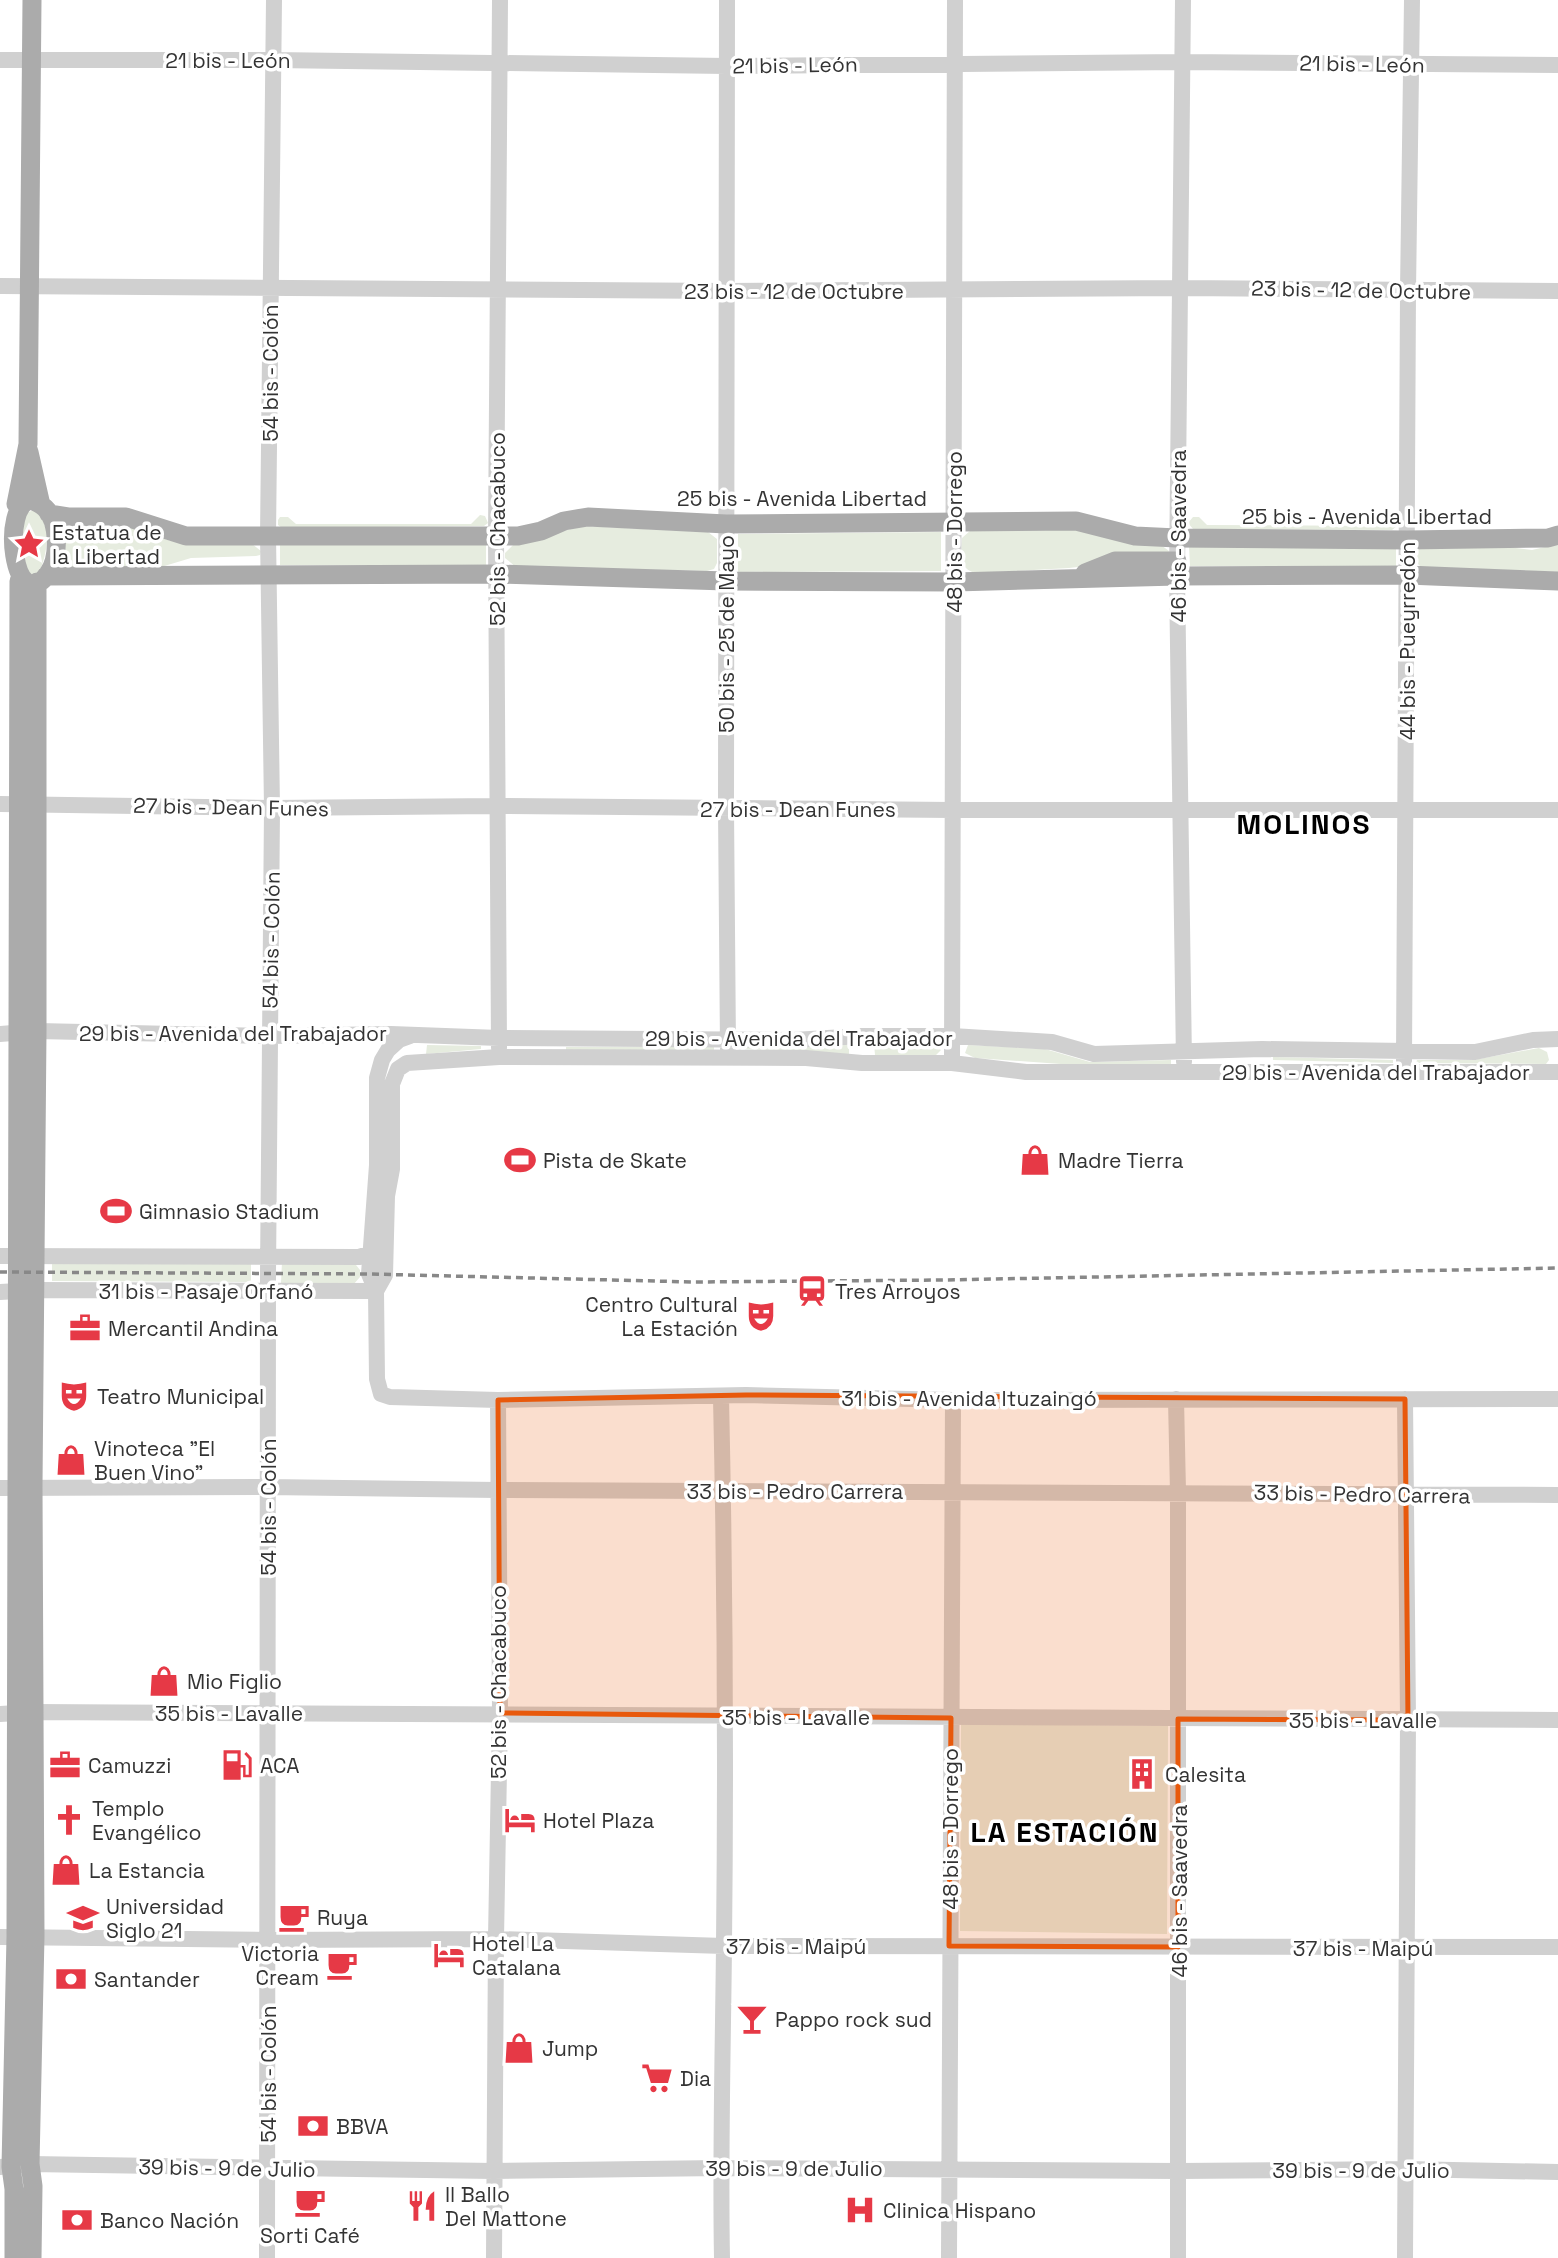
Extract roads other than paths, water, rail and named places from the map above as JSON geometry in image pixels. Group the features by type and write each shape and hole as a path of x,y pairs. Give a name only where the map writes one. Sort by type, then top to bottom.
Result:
{"main road":[{"path":"32,0 28,444 45,509"},
{"path":"28,444 1,533 6,563 23,577 175,575 270,567 726,581 955,582 1075,578 1177,569 1558,581"},
{"path":"7,513 21,501 31,500 45,509 53,519 56,547 54,561 23,577"},
{"name":"25 bis - Avenida Libertad","path":"45,509 68,517 126,517 186,536 518,536 541,531 564,521 588,517 726,524 1076,521 1135,536 1177,538 1408,540 1548,538 1558,535"},
{"path":"14,2258 19,1033 29,804 23,577"},
{"path":"14,2166 33,2186 32,2258"}],"street":[{"name":"54 bis - Colón","path":"267,2258 267,1487 272,808 268,536 274,0"},
{"name":"52 bis - Chacabuco","path":"499,1057 496,537 500,0"},
{"name":"50 bis - 25 de Mayo","path":"727,0 726,809 729,1058"},
{"name":"48 bis - Dorrego","path":"952,1063 955,0"},
{"name":"46 bis - Saavedra","path":"1183,0 1177,569 1184,1072"},
{"name":"44 bis - Pueyrredón","path":"1404,1071 1412,0"},
{"name":"21 bis - León","path":"0,60 274,60 727,66 1183,62 1558,65"},
{"name":"23 bis - 12 de Octubre","path":"0,286 728,292 1182,288 1558,291"},
{"name":"27 bis - Dean Funes","path":"0,804 272,808 496,806 952,810 1558,810"},
{"name":"29 bis - Avenida del Trabajador","path":"19,1033 727,1040 952,1036 1052,1042 1094,1054 1262,1049 1475,1052 1533,1040 1557,1044"},
{"path":"376,1291 369,1274 369,1253 377,1165 377,1078 388,1050 399,1040 414,1036 419,1062"},
{"path":"862,1036 862,1063"},
{"path":"556,1039 557,1058"},
{"path":"1262,1049 1262,1070"},
{"name":"29 bis - Avenida del Trabajador","path":"386,1251 387,1196 392,1169 392,1084 398,1069 407,1063 499,1057 806,1058 862,1063 952,1063 1026,1072 1558,1072"},
{"name":"31 bis - Pasaje Orfanó","path":"17,1256 359,1257 386,1251"},
{"path":"376,1291 385,1275 386,1251"},
{"name":"31 bis - Pasaje Orfanó","path":"18,1292 376,1291"},
{"name":"31 bis - Avenida Ituzaingó","path":"376,1291 377,1379 381,1394 390,1397 498,1400 746,1395 953,1400 1558,1399"},
{"path":"721,1397 725,1717 720,2168 722,2258"},
{"name":"46 bis - Saavedra","path":"1176,1399 1178,2258"},
{"path":"1405,1399 1408,1720 1405,2258"},
{"name":"52 bis - Chacabuco","path":"494,2258 500,1713 498,1400"},
{"name":"48 bis - Dorrego","path":"948,2258 953,1400"},
{"name":"33 bis - Pedro Carrera","path":"16,1487 1558,1495"},
{"name":"35 bis - Lavalle","path":"17,1713 500,1713 725,1717 1558,1720"},
{"name":"37 bis - Maipú","path":"17,1937 496,1939 724,1946 1558,1947"},
{"name":"39 bis - 9 de Julio","path":"14,2166 494,2171 947,2168 1558,2172"}],"railway":[{"path":"0,1272 369,1274 694,1282 1558,1268"}],"place":[{"name":"Estatua de la Libertad","path":"29,544"},
{"name":"Pista de Skate","path":"520,1160"},
{"name":"Madre Tierra","path":"1035,1160"},
{"name":"Gimnasio Stadium","path":"116,1211"},
{"name":"Tres Arroyos","path":"812,1291"},
{"name":"Centro Cultural La Estación","path":"761,1316"},
{"name":"Mercantil Andina","path":"85,1328"},
{"name":"Teatro Municipal","path":"74,1396"},
{"name":"Vinoteca \"El Buen Vino\"","path":"71,1460"},
{"name":"Mio Figlio","path":"164,1681"},
{"name":"Camuzzi","path":"65,1765"},
{"name":"ACA","path":"237,1765"},
{"name":"Calesita","path":"1142,1774"},
{"name":"Templo Evangélico","path":"69,1820"},
{"name":"Hotel Plaza","path":"520,1820"},
{"name":"La Estancia","path":"66,1870"},
{"name":"Ruya","path":"294,1917"},
{"name":"Universidad Siglo 21","path":"83,1918"},
{"name":"Hotel La Catalana","path":"449,1955"},
{"name":"Victoria Cream","path":"342,1965"},
{"name":"Santander","path":"71,1979"},
{"name":"Pappo rock sud","path":"752,2019"},
{"name":"Jump","path":"519,2048"},
{"name":"Dia","path":"657,2078"},
{"name":"BBVA","path":"313,2126"},
{"name":"Sorti Café","path":"310,2202"},
{"name":"Il Ballo Del Mattone","path":"422,2206"},
{"name":"Clinica Hispano","path":"860,2210"},
{"name":"Banco Nación","path":"77,2220"}],"district":[{"name":"MOLINOS","path":"1304,824"},
{"name":"LA ESTACIÓN","path":"1065,1832"}]}
